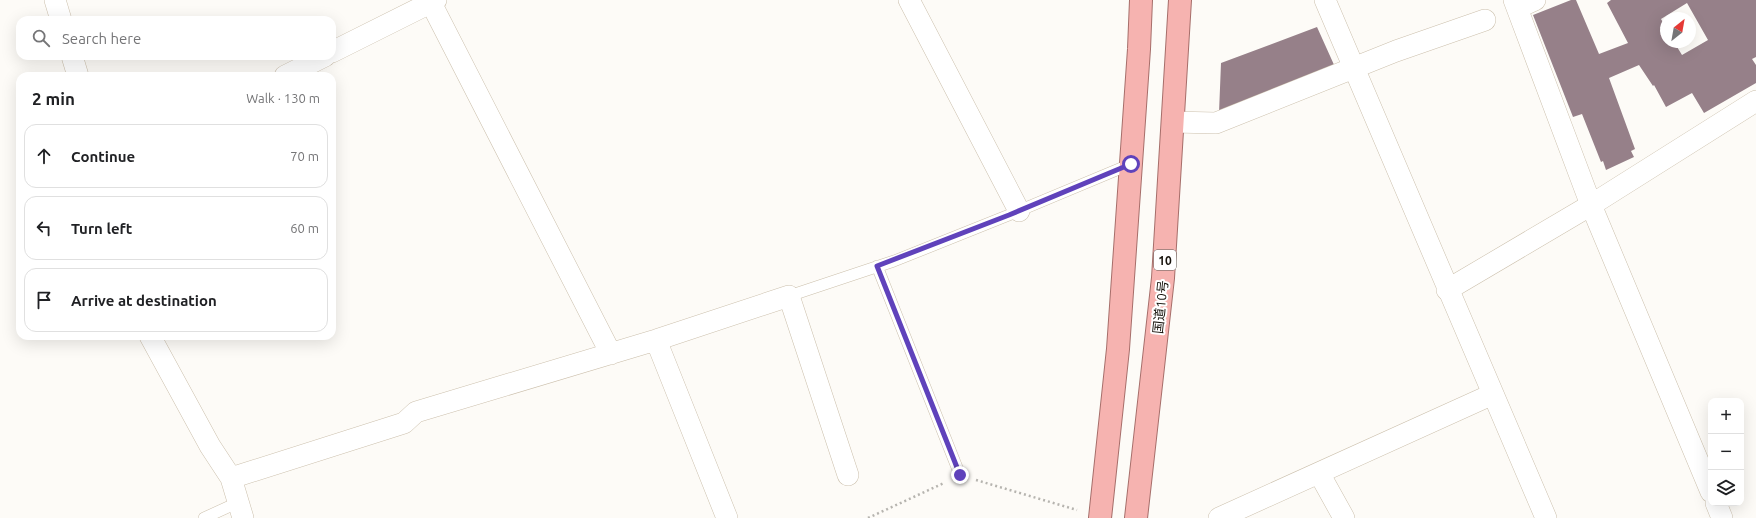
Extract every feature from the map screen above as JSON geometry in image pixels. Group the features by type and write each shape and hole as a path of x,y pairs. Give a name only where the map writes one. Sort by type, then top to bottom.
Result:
{"highway":[{"path":"1100,517 1118,349 1141,0"},
{"name":"国道10号","path":"1136,518 1163,278 1174,122 1180,0"}],"street":[{"path":"55,0 60,16"},
{"path":"909,0 1019,211"},
{"path":"1325,0 1447,290 1546,518"},
{"path":"336,50 433,1 611,354"},
{"path":"1522,3 1591,205 1708,485"},
{"path":"1174,122 1216,122 1354,68 1485,20"},
{"path":"73,60 77,72"},
{"path":"293,72 316,60"},
{"path":"1447,290 1591,205 1756,101"},
{"path":"231,478 404,423 416,412 611,354 789,296 848,475"},
{"path":"152,340 210,446 231,478 241,510"},
{"path":"656,340 727,518"},
{"path":"1219,518 1493,394"},
{"path":"1319,473 1344,518"},
{"path":"1717,506 1722,518"}],"lane":[{"path":"789,296 877,266 1019,211 1131,164"},
{"path":"877,266 960,475"},
{"path":"204,518 241,510"}],"path":[{"path":"868,518 960,475 1100,517"}],"building":[{"path":"1571,0 1576,0 1599,54 1628,43 1607,3 1611,0 1756,0 1756,57 1752,59 1756,65 1756,83 1704,113 1692,93 1666,107 1654,85 1653,86 1639,65 1609,78 1635,149 1631,151 1634,157 1606,170 1603,161 1601,162 1582,114 1573,117 1533,15"},
{"path":"1317,27 1335,67 1219,113 1221,63"}],"route":[{"path":"960,475 877,266 894,261 1009,215 1131,164"}]}
